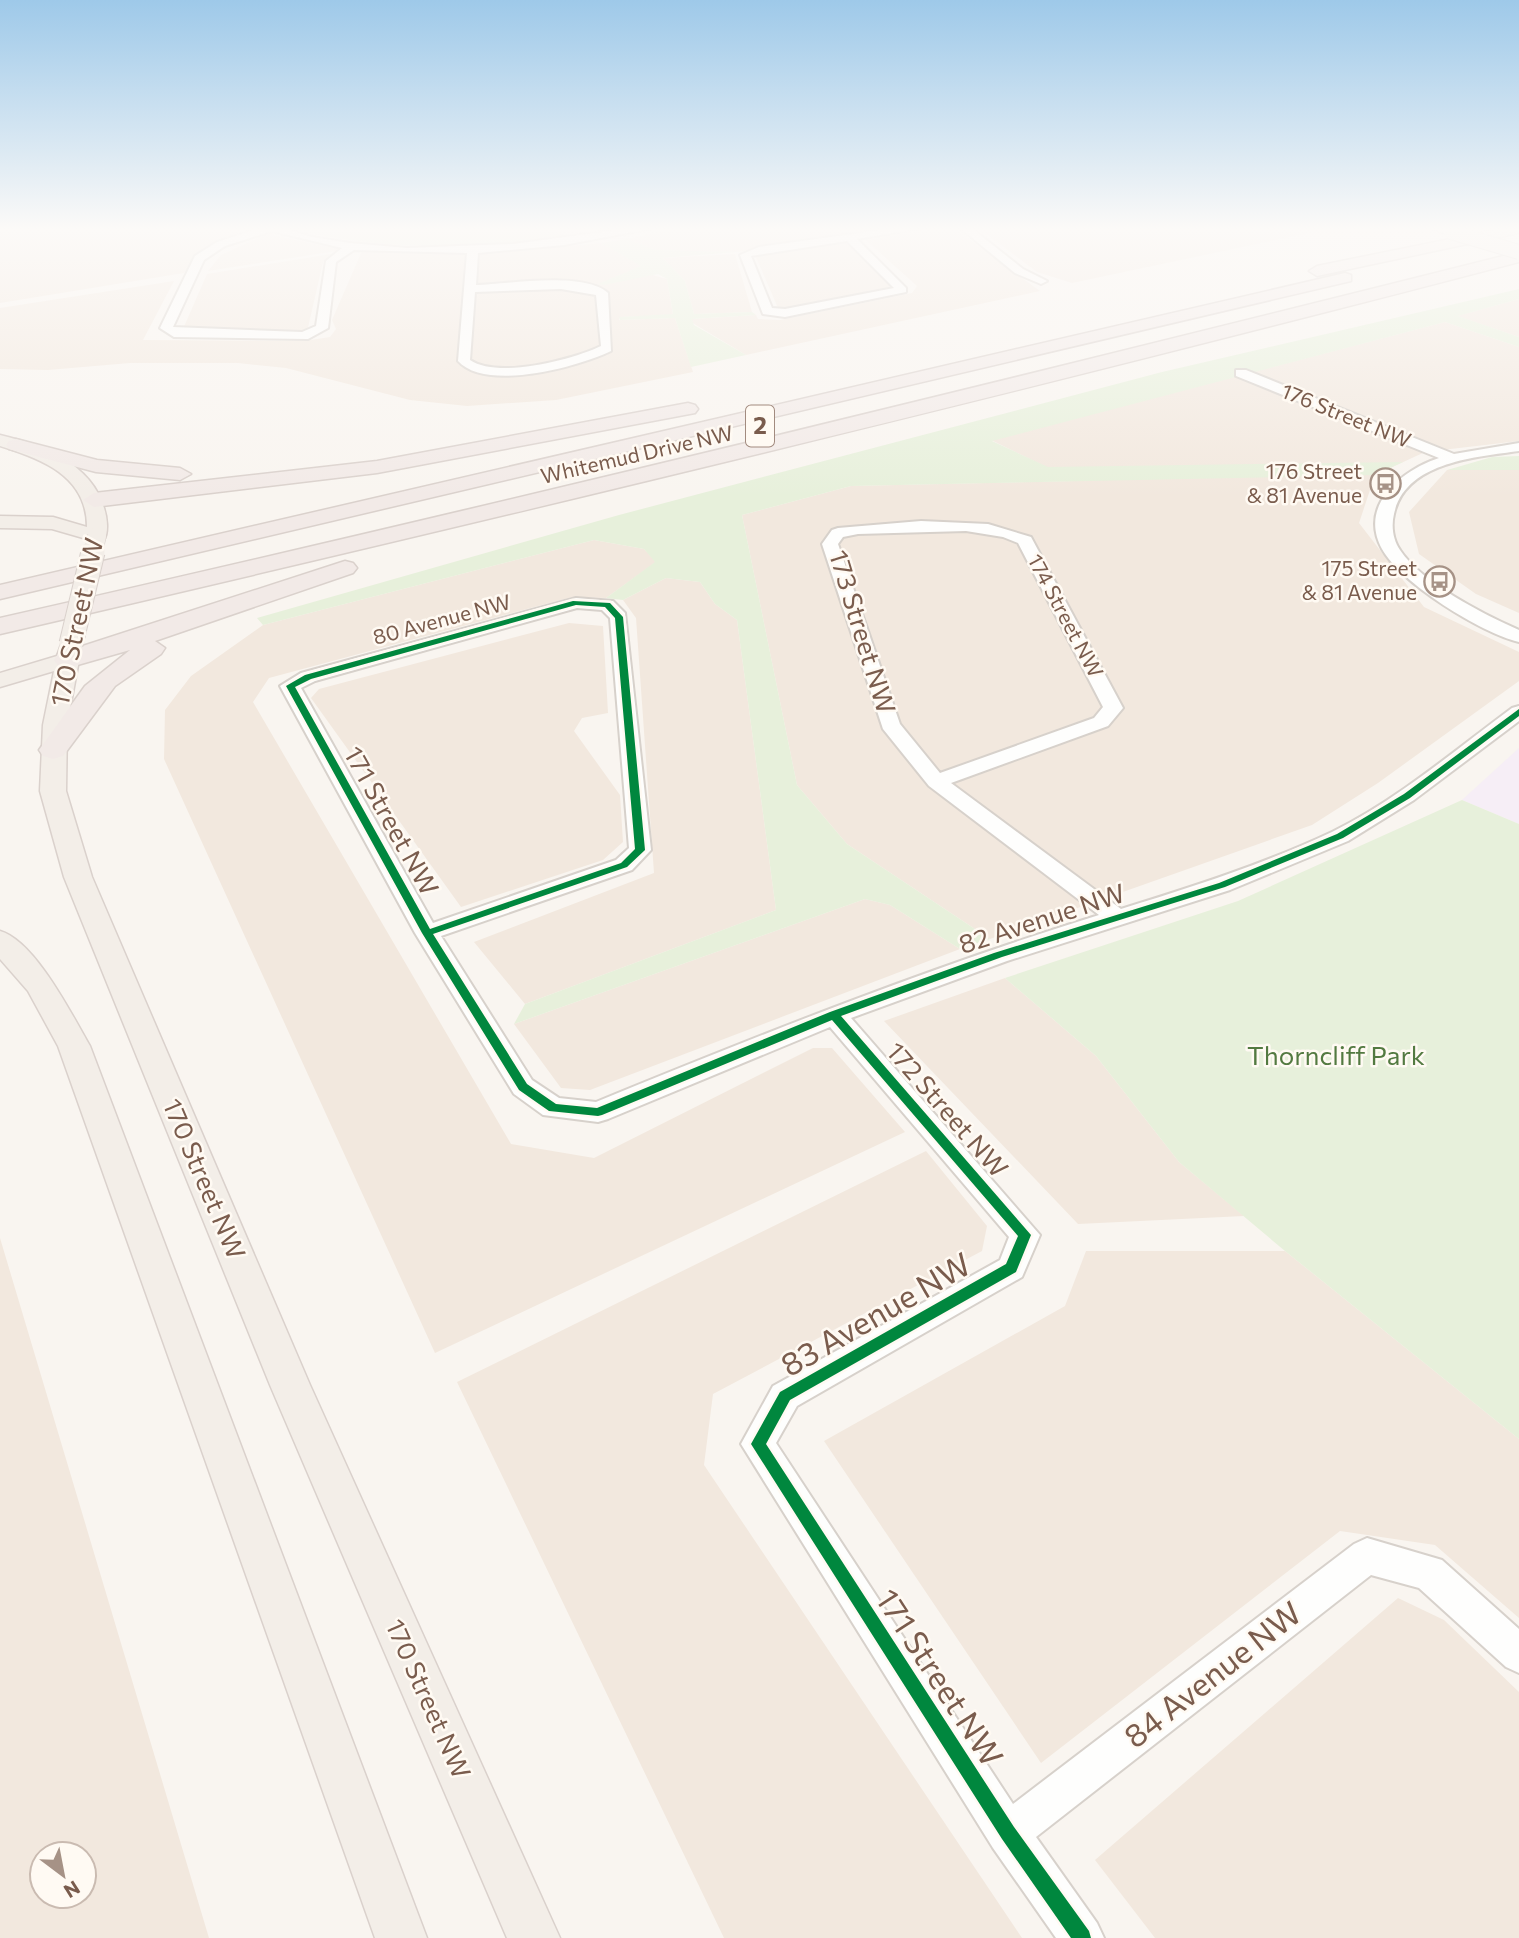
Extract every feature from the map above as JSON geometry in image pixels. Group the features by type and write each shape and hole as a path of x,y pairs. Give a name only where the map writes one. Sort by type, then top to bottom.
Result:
{"highway":[{"path":"0,579 414,476 1104,317"},
{"name":"Whitemud Drive NW","path":"0,592 1178,317"},
{"name":"Whitemud Drive NW","path":"0,606 1214,317"},
{"path":"0,626 281,563 1064,372 1276,317"},
{"path":"1064,372 1319,317"},
{"path":"94,500 439,457 767,394"},
{"path":"69,652 86,656 377,557 719,464 792,439"},
{"path":"8,442 96,466 253,480"},
{"path":"53,750 89,695 121,666 185,631 273,594"}],"main road":[{"name":"170 Street NW","path":"8,442 64,466 81,480 94,500 99,518 69,652 53,750 53,791 78,877 290,1385 534,1938"},
{"path":"0,521 94,500"},
{"path":"0,521 53,523 97,536"},
{"path":"0,680 69,652"},
{"path":"0,941 40,985 74,1045 401,1938"}],"street":[{"path":"171,317 166,328 174,333 304,336 323,328 324,317"},
{"path":"469,317 464,361 478,370 512,372 593,356 607,348 604,317"},
{"name":"176 Street NW","path":"1241,373 1452,458"},
{"path":"1519,447 1452,458 1422,470 1396,488 1384,516 1385,533 1392,552 1440,594 1519,637"},
{"name":"174 Street NW","path":"838,534 858,529 985,527 1009,531 1025,540 1114,708 1101,722 936,782"},
{"name":"173 Street NW","path":"838,534 830,544 890,725 936,782 1118,918"},
{"name":"80 Avenue NW","path":"290,687 307,677 576,603 607,606 619,617 636,781 640,850 624,865 428,933"},
{"name":"171 Street NW","path":"290,687 428,933 523,1087 553,1108"},
{"name":"82 Avenue NW","path":"553,1108 598,1112 834,1015 998,955 1222,885 1340,836 1408,796 1519,712"},
{"name":"172 Street NW","path":"834,1015 1025,1235"},
{"name":"83 Avenue NW","path":"758,1444 785,1396 1011,1268 1025,1235"},
{"name":"171 Street NW","path":"758,1444 1008,1833 1082,1938"},
{"name":"84 Avenue NW","path":"1008,1833 1367,1556 1429,1573 1519,1654"}],"shaded area":[{"path":"0,317 155,317 143,340 304,341 330,337 336,329 333,317 675,318 693,372 556,400 467,406 410,400 286,368 238,363 130,363 48,370 0,369"},
{"path":"188,317 310,317 307,332 183,329"},
{"path":"717,317 780,320 793,317 919,317 746,355 691,322 692,319"},
{"path":"1461,317 1519,317 1519,337"},
{"path":"1445,322 1519,347 1519,441 1425,452 1375,475 1359,523 1424,607 1519,652 1519,681 1378,783 1312,825 990,939 847,844 797,785 742,515 851,486 1075,481 991,440"},
{"path":"1447,470 1519,470 1519,613 1476,594 1419,554 1409,512"},
{"path":"594,540 644,549 656,562 606,598 572,597 269,678 253,702 511,1144 594,1158 813,1048 832,1048 905,1132 435,1353 164,759 165,710 191,676 263,625"},
{"path":"666,578 700,582 715,604 737,620 776,910 525,1004 474,942 654,873 636,618 623,600"},
{"path":"569,623 603,626 608,713 582,718 574,731 620,795 623,842 603,860 461,907 311,698 319,689"},
{"path":"1519,748 1519,824 1462,800"},
{"path":"865,899 890,905 960,949 590,1090 561,1088 514,1024"},
{"path":"1005,978 1096,1056 1179,1162 1244,1216 1078,1224 884,1021"},
{"path":"926,1151 987,1226 982,1251 713,1394 704,1465 1022,1938 724,1938 457,1382"},
{"path":"0,1238 209,1938 0,1938"},
{"path":"1086,1251 1285,1251 1519,1439 1519,1618 1435,1545 1340,1531 1041,1763 824,1441 1065,1306"},
{"path":"1398,1598 1444,1620 1519,1692 1519,1938 1155,1938 1095,1860"}],"green space":[{"path":"619,317 717,317 692,319 694,325 746,355 691,367 675,318 620,320"},
{"path":"1397,317 1462,317 1519,337 1519,347 1445,322 992,441 1048,467 1403,462 1375,475 851,486 742,515 797,785 847,844 990,939 960,949 890,905 865,899 514,1024 525,1004 776,910 737,620 715,604 700,582 666,578 623,600 606,598 655,562 644,549 594,540 263,625 257,618 619,515 1162,372"},
{"path":"1519,456 1519,470 1447,470 1492,457"},
{"name":"Thorncliff Park","path":"1462,800 1519,824 1519,1439 1179,1162 1096,1056 1005,978 1238,901"}],"cycle path":[{"path":"427,933 624,865 640,850 619,617 607,605 576,603 308,677 290,686 427,933 523,1087 553,1108 598,1112 834,1015 998,955 1222,885 1340,836 1407,796 1519,712"},
{"path":"834,1015 1025,1235 1011,1268 785,1396 758,1444 1008,1833 1082,1938"}],"place":[{"name":"176 Street & 81 Avenue","path":"1385,484"},
{"name":"175 Street & 81 Avenue","path":"1440,581"}]}
